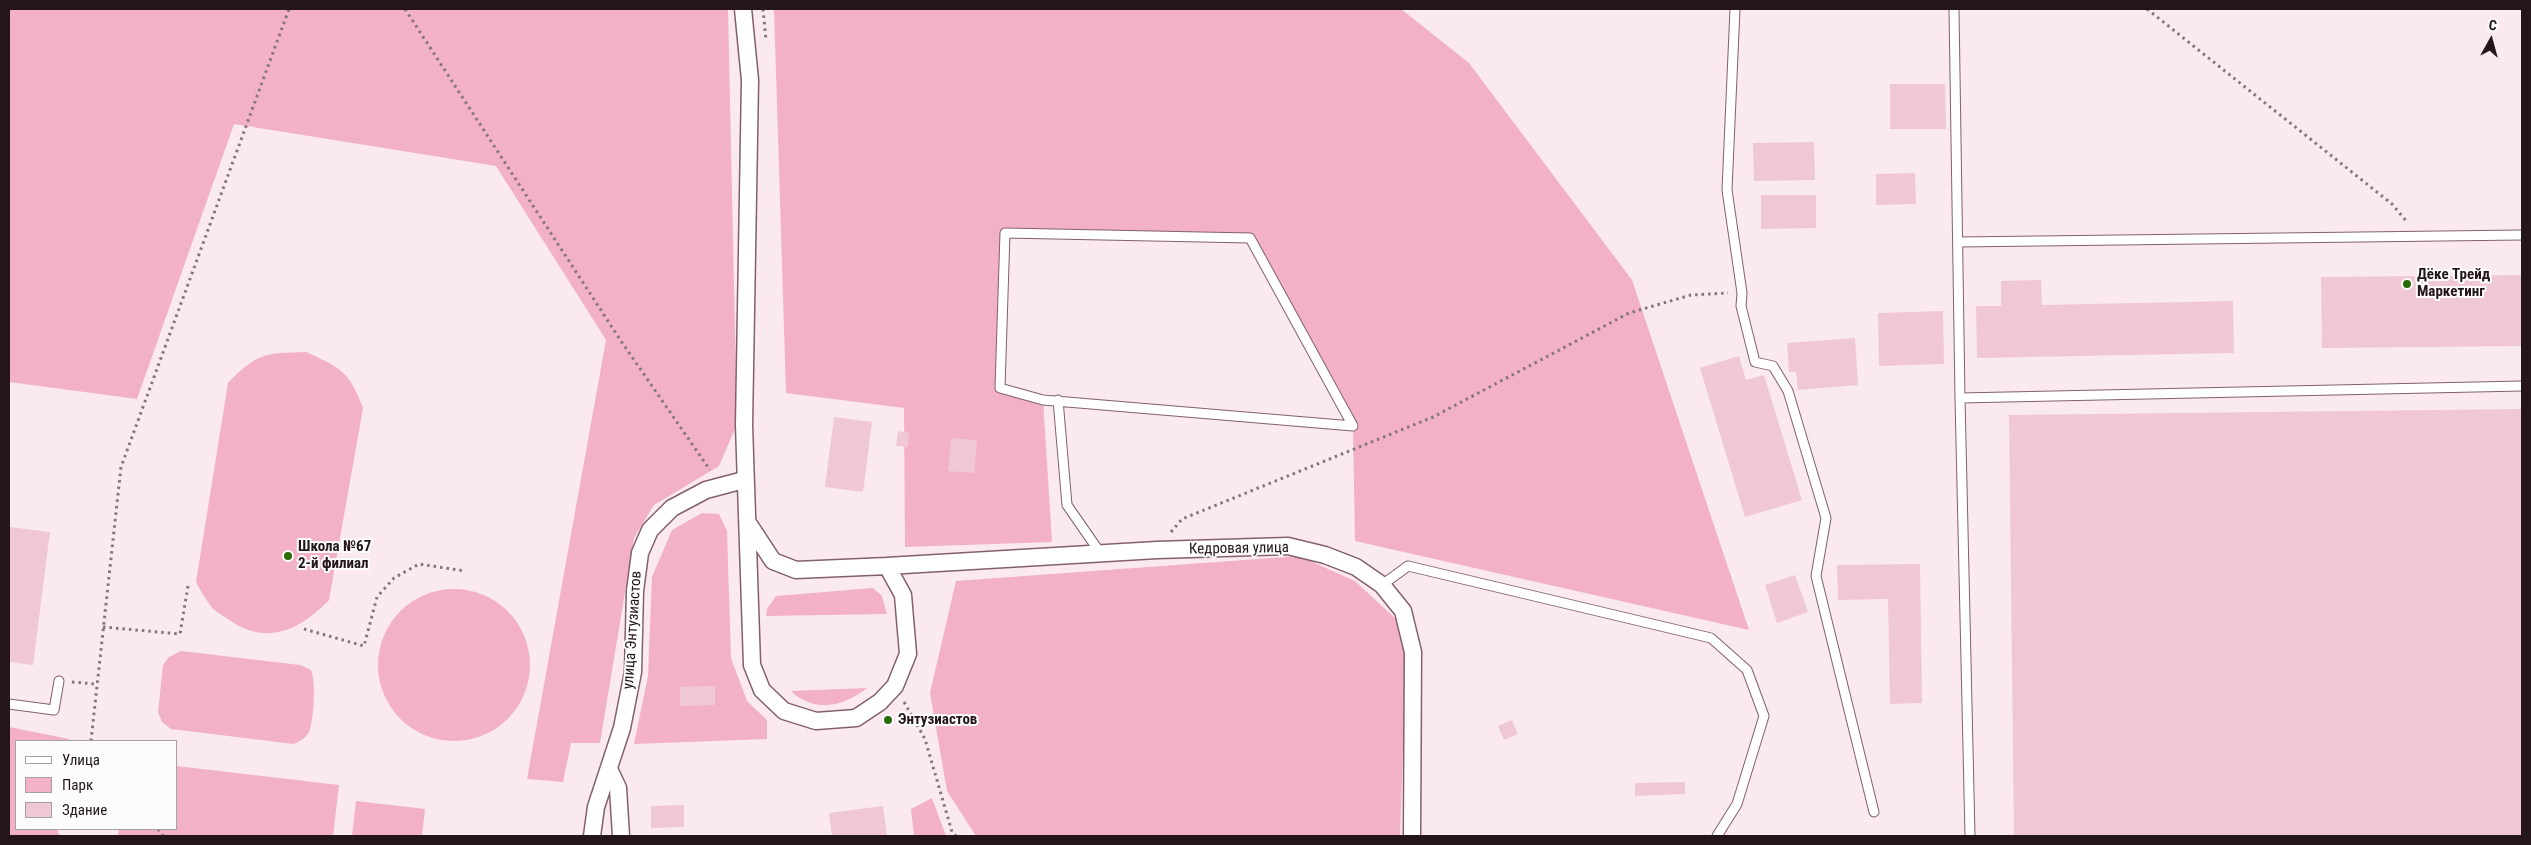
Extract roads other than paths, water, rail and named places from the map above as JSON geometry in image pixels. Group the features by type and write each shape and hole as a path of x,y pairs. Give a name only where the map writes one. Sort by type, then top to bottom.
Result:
{"street":[{"path":"743,9 750,80 744,480 748,523 752,666 762,690 784,711 816,721 856,718 880,702 895,686 908,654 904,595 887,566"},
{"name":"улица Энтузиастов","path":"592,836 596,808 622,728 633,672 635,591 640,553 650,530 672,508 706,490 744,480"},
{"name":"Кедровая улица","path":"748,523 773,561 796,570 1157,550 1288,546 1325,555 1356,567 1382,585 1403,611 1414,652 1412,836"},
{"path":"609,769 618,788 621,836"}],"lane":[{"path":"1735,9 1727,190 1742,292 1741,306 1755,362 1773,366 1788,391 1826,518 1816,576 1874,812"},
{"path":"1954,9 1960,398 1970,836"},
{"path":"1005,233 1250,238 1353,426 1058,400 1043,400 1000,388 1005,233"},
{"path":"1958,242 2522,235"},
{"path":"1960,398 2522,386"},
{"path":"1058,400 1068,505 1101,554"},
{"path":"1382,585 1408,566 1711,638 1747,670 1764,716 1737,804 1718,836"},
{"path":"9,704 54,710 59,681"}],"place":[{"name":"Дёке Трейд Маркетинг","path":"2407,284"},
{"name":"Школа №67 2-й филиал","path":"288,556"},
{"name":"Энтузиастов","path":"888,720"}]}
